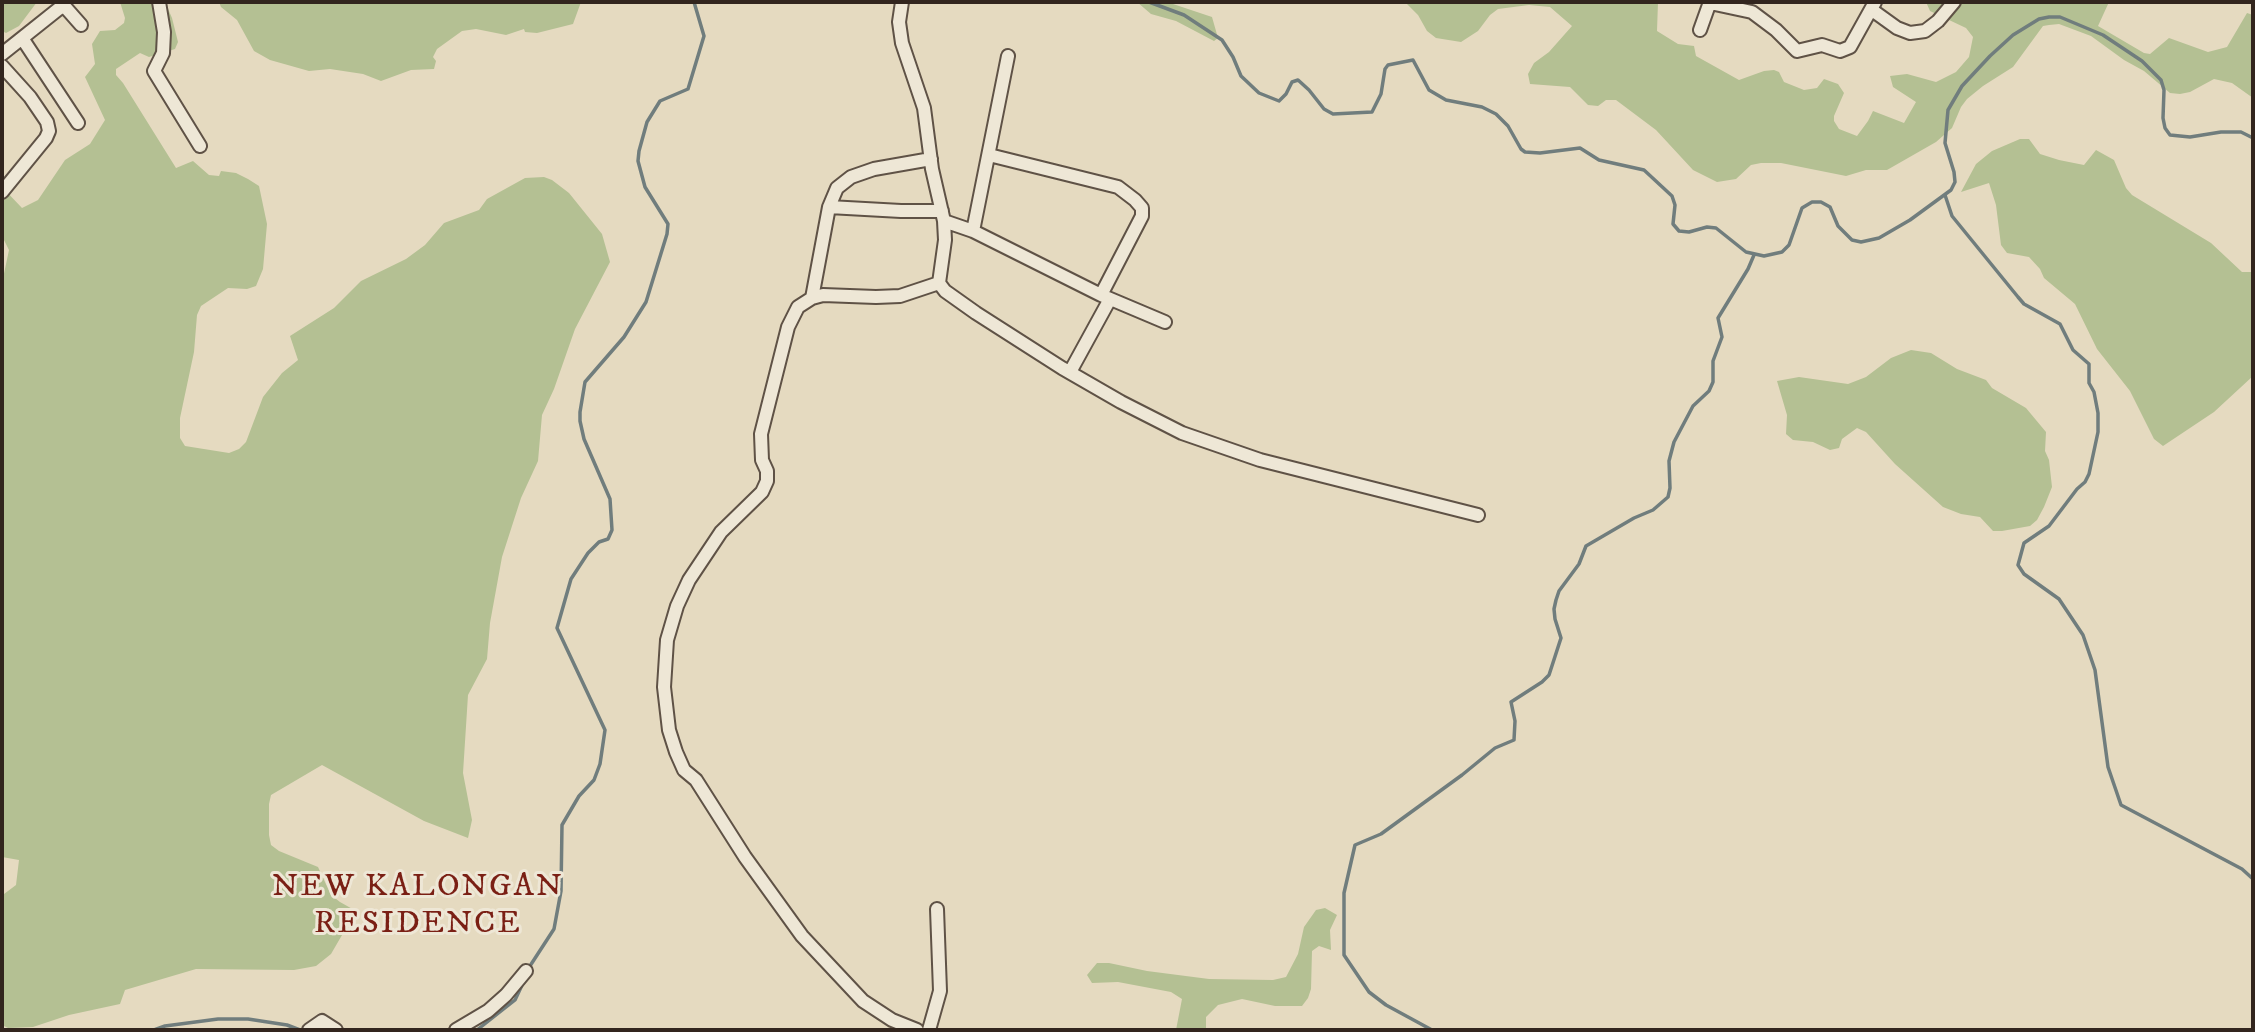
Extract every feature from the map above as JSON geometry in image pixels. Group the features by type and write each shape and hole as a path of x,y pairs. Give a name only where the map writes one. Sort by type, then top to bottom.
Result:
{"street":[{"path":"159,2 164,32 163,54 154,71 200,146"},
{"path":"902,2 899,22 902,43 924,108 943,216 945,240 939,283 945,291 1070,372 1182,433 1260,460 1478,514"},
{"path":"1700,30 1710,2 1752,12 1776,30 1794,49 1801,51 1822,45 1834,51 1849,49 1873,6 1897,28 1910,33 1925,30 1938,21 1954,2"},
{"path":"2,54 47,16 69,4 81,25"},
{"path":"22,38 78,123"},
{"path":"973,232 1008,56"},
{"path":"2,66 30,97 47,122 49,131 40,147 2,192"},
{"path":"989,155 1118,187 1142,208 1142,216 1070,372"},
{"path":"812,298 830,208 837,188 852,177 891,165 931,159"},
{"path":"830,208 943,216 1105,297 1165,322"},
{"path":"917,1030 892,1020 863,1001 802,936 696,780 684,770 669,730 664,687 667,640 677,606 689,580 722,532 762,492 767,481 767,471 762,460 761,434 788,327 798,307 823,295 900,296 939,283"},
{"path":"929,1030 940,991 937,909"},
{"path":"456,1030 497,1003 526,971"},
{"path":"309,1030 322,1021 336,1030"}],"green space":[{"path":"2,2 37,2 19,26 6,33 2,31"},
{"path":"120,2 165,2 172,18 178,42 175,49 149,57 140,53 116,69 116,75 176,168 193,161 209,175 219,176 221,171 236,173 248,179 259,186 267,224 263,269 256,286 247,289 228,288 201,306 197,315 194,352 180,418 180,438 185,446 229,453 239,449 246,442 263,397 282,373 298,360 290,336 334,308 361,281 406,259 425,245 444,223 479,210 487,199 525,178 544,177 569,193 602,234 610,262 575,329 542,415 538,461 521,498 502,557 490,623 487,659 468,695 463,773 472,820 468,838 424,821 322,765 271,795 269,835 271,845 279,851 318,867 331,895 356,911 331,954 316,966 294,970 196,969 125,990 120,1004 69,1015 33,1027 8,1028 2,1025 2,908 4,894 16,885 19,860 2,857 2,283 9,250 2,236 2,187 22,208 38,200 65,160 90,144 105,120 85,77 95,64 92,44 100,31 115,30 124,23"},
{"path":"219,2 581,2 573,24 537,33 525,32 524,29 506,35 476,29 462,31 437,49 433,57 436,61 434,69 411,70 381,81 363,74 330,69 309,71 270,60 254,51 237,20 221,7"},
{"path":"1137,2 1167,2 1212,17 1218,38 1214,41 1176,21 1151,14"},
{"path":"1405,2 1658,2 1657,31 1678,44 1694,46 1696,56 1739,80 1774,70 1779,72 1784,82 1804,90 1817,88 1824,79 1838,84 1844,93 1834,121 1839,129 1857,136 1873,111 1904,123 1916,102 1893,87 1890,76 1907,74 1936,82 1956,72 1969,57 1973,37 1966,28 1930,11 1926,2 2109,2 2098,26 2150,54 2169,38 2208,52 2227,47 2247,13 2253,15 2253,98 2232,83 2214,79 2190,92 2170,93 2144,71 2091,36 2059,24 2049,25 2043,26 2013,67 1967,99 1952,128 1936,142 1887,170 1866,170 1846,176 1781,163 1761,163 1751,165 1736,179 1717,182 1693,170 1656,130 1616,100 1606,100 1598,106 1588,105 1570,87 1530,84 1528,74 1534,63 1549,52 1572,26 1550,7 1529,5 1498,9 1478,31 1461,42 1436,38 1427,31 1418,15"},
{"path":"2020,139 2029,139 2040,154 2059,160 2084,165 2096,150 2114,160 2126,188 2132,195 2211,243 2242,272 2253,272 2253,376 2214,412 2163,446 2154,439 2130,391 2097,349 2075,304 2044,278 2029,257 2007,253 2001,245 1996,205 1989,183 1961,192 1976,164 1992,151"},
{"path":"1911,350 1931,353 1957,369 1986,380 1992,388 2026,408 2046,432 2045,451 2049,460 2052,487 2037,520 2030,526 1993,531 1980,517 1943,507 1895,464 1866,432 1857,428 1842,439 1839,448 1830,450 1813,442 1793,440 1786,434 1787,415 1777,381 1799,377 1848,384 1866,377 1891,358"},
{"path":"1325,908 1337,915 1330,930 1331,950 1319,946 1312,951 1311,989 1302,1006 1275,1006 1242,999 1218,1005 1206,1017 1206,1030 1176,1030 1182,999 1171,992 1118,982 1092,983 1087,975 1097,963 1109,963 1209,979 1273,980 1286,977 1298,954 1304,927 1316,910"}],"waterway":[{"path":"528,969 554,929 561,891 562,825 579,796 594,780 600,764 605,730 557,628 571,579 588,553 599,542 608,539 612,530 610,499 584,439 580,421 585,382 624,337 646,302 667,234 668,224 645,187 638,161 639,151 647,122 660,101 688,89 704,36 694,2"},
{"path":"1149,2 1184,15 1222,40 1241,76 1259,93 1279,101 1292,82 1298,80 1324,109 1333,114 1372,112 1381,94 1388,65 1413,60 1429,90 1446,100 1482,107 1496,114 1508,126 1525,152 1580,148 1599,160 1644,170 1672,196 1675,205 1673,224 1679,231 1716,228 1746,252 1764,256 1782,252 1789,245 1802,208 1812,202 1821,202 1830,207 1838,226 1852,240 1861,242 1879,238 1910,220 1951,190 1955,182 1945,143 1948,110 1962,86 1990,56 2013,35 2039,19 2060,17 2103,35 2142,61 2161,80 2164,90 2163,118 2170,135 2190,137 2241,132 2253,138"},
{"path":"1945,195 1952,216 2018,297 2024,304 2060,324 2073,350 2089,364 2089,383 2094,392 2098,413 2098,432 2089,474 2049,526 2024,543 2018,565 2024,574 2059,599 2083,635 2095,670 2108,767 2121,805 2242,869 2253,879"},
{"path":"1432,1030 1386,1005 1369,992 1344,955 1344,893 1355,845 1381,834 1495,748 1514,740 1515,721 1511,702 1549,675 1561,638 1555,619 1556,600 1559,591 1579,564 1586,546 1653,510 1668,497 1669,461 1674,442 1693,406 1709,391 1713,382 1713,361 1722,337 1718,318 1754,255"},
{"path":"477,1030 515,1000 523,983"},
{"path":"154,1030 218,1019 248,1019 287,1025 300,1030"}],"district":[{"name":"NEW KALONGAN RESIDENCE","path":"418,906"}]}
